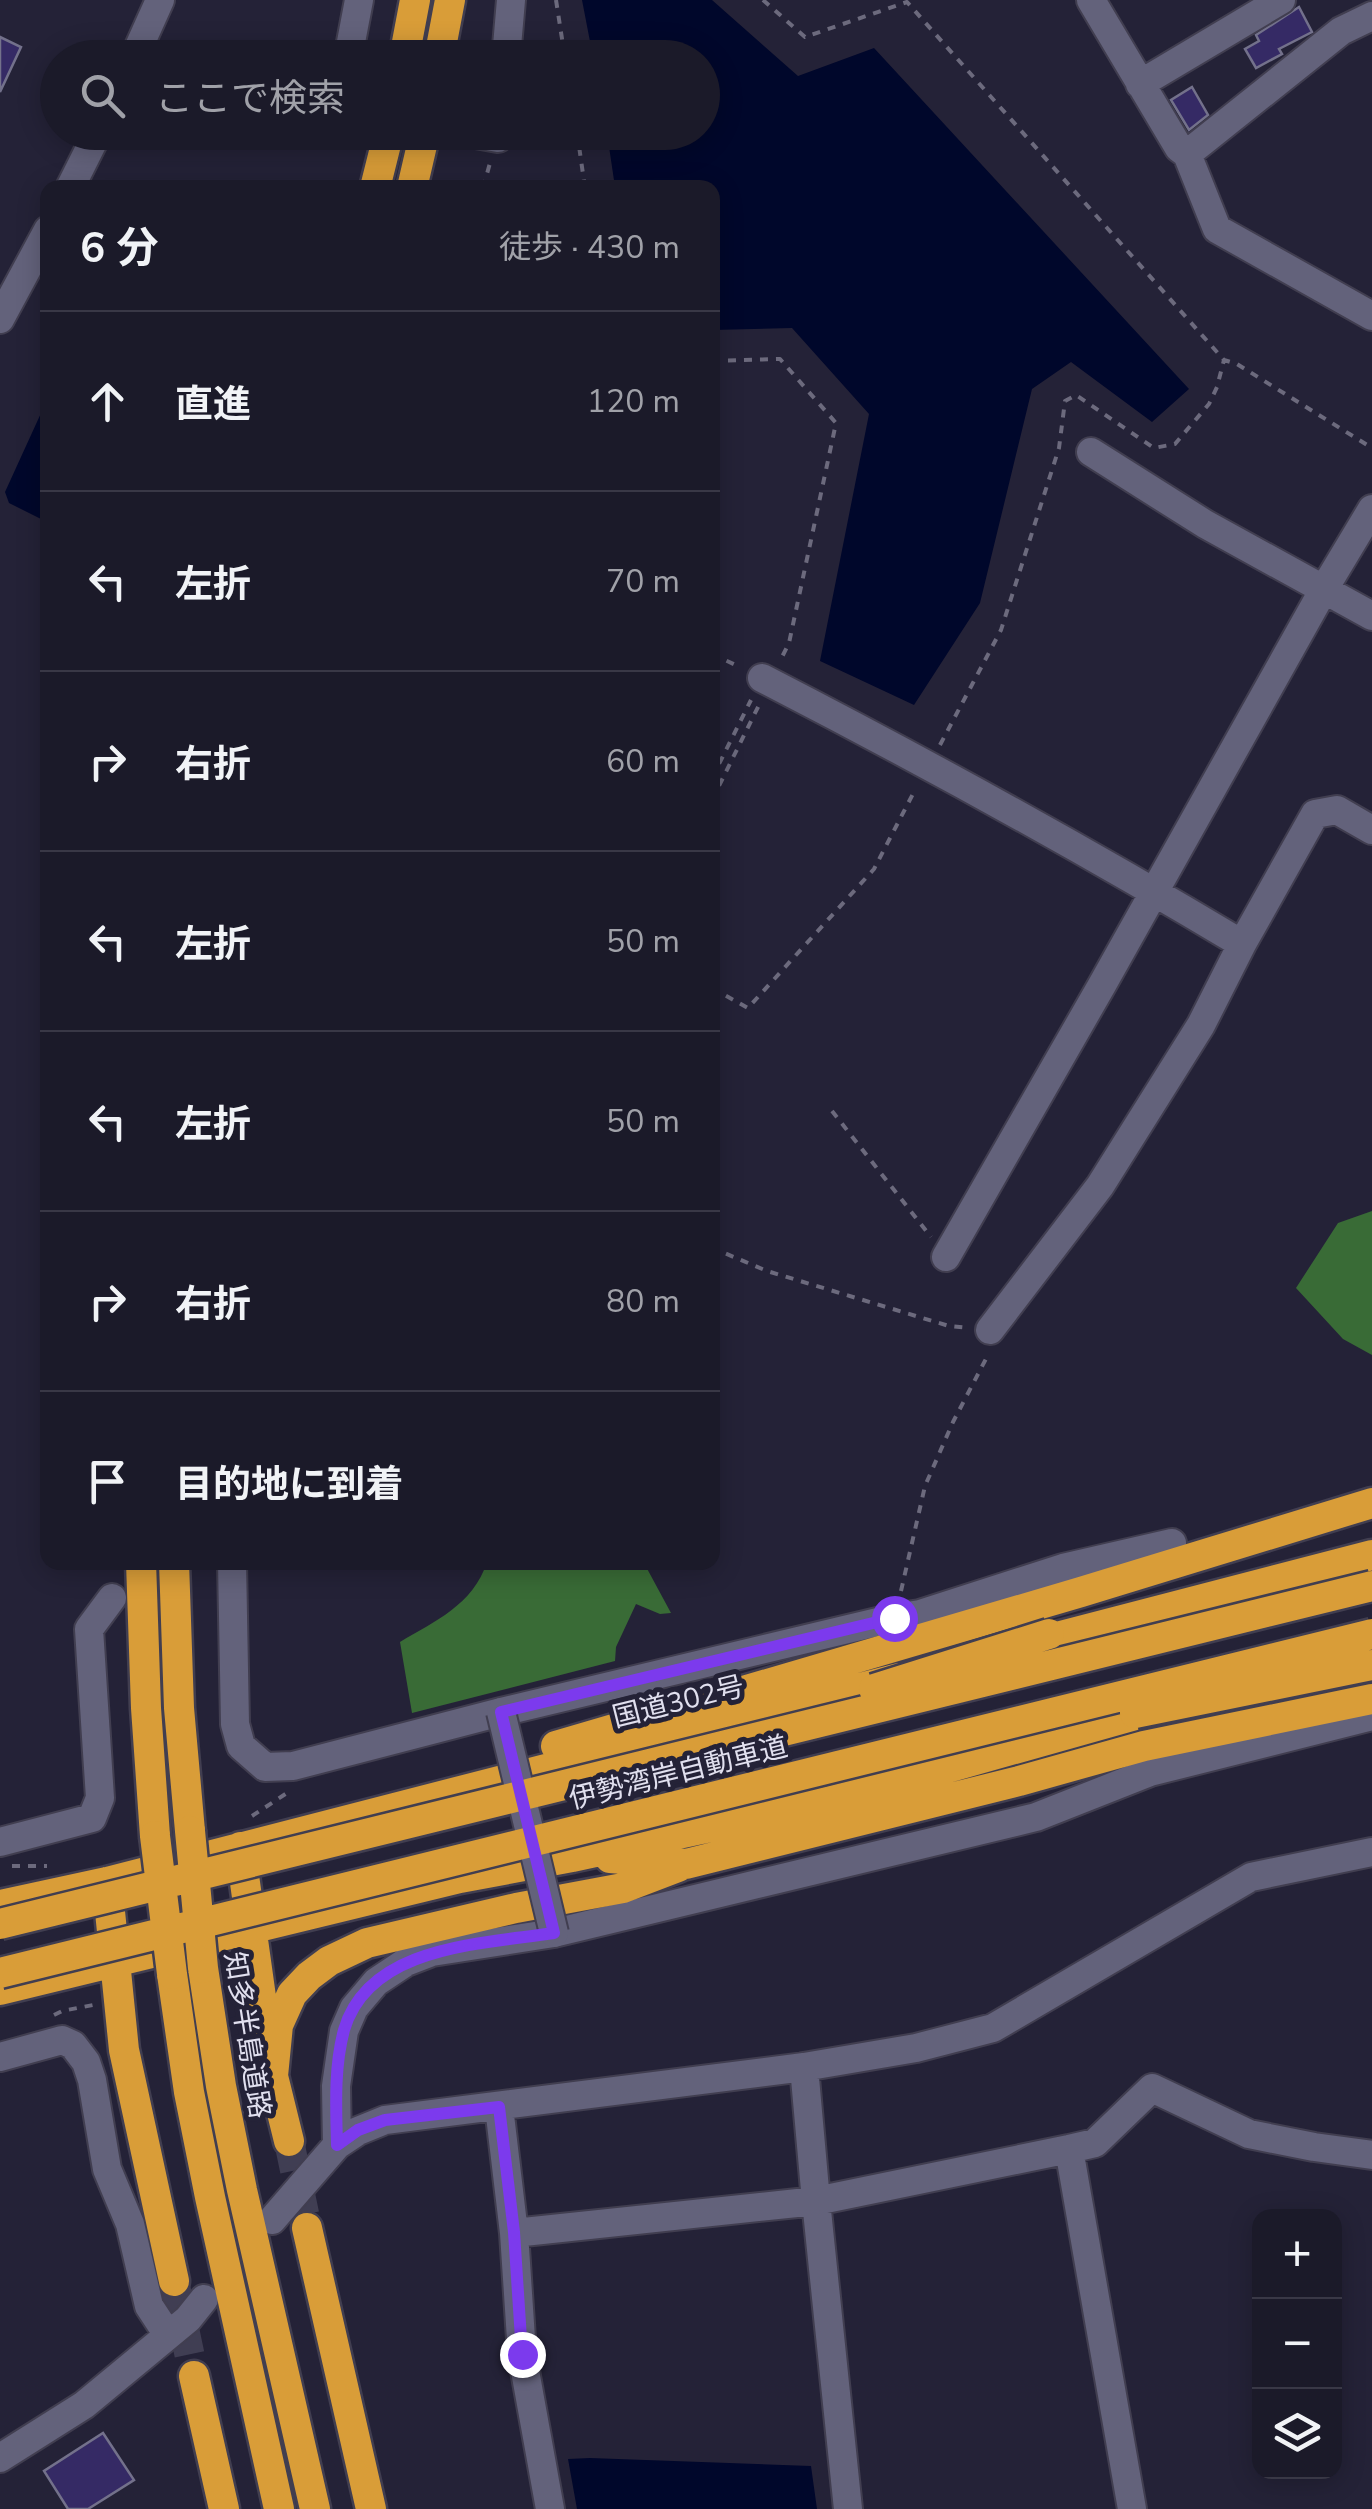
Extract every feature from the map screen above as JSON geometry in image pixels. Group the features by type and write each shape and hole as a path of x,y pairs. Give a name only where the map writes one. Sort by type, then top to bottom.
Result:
{"highway":[{"path":"407,40 415,0"},
{"path":"442,40 450,0"},
{"path":"377,180 384,150"},
{"path":"414,180 421,150"},
{"path":"372,1812 526,1756 1372,1503"},
{"path":"571,1784 1224,1580 1372,1539"},
{"name":"国道302号","path":"0,1905 240,1848 1372,1555"},
{"path":"140,1570 155,1836 189,2092 279,2509"},
{"name":"知多半島道路","path":"174,1570 178,1708 204,1968 221,2086 315,2509"},
{"name":"伊勢湾岸自動車道","path":"0,1924 1372,1586"},
{"name":"伊勢湾岸自動車道","path":"0,1973 1372,1634"},
{"path":"0,1990 460,1878 830,1801 1208,1693 1372,1658"},
{"path":"800,1776 1372,1666"},
{"path":"272,2076 278,2026 292,1994 329,1961 367,1943 623,1888 686,1864 1144,1746 1372,1700"},
{"path":"240,1848 272,2076 289,2141"},
{"path":"572,1857 686,1864"},
{"path":"106,1882 124,2050 174,2281"},
{"path":"307,2228 371,2509"},
{"path":"194,2376 224,2509"}],"street":[{"path":"142,40 160,0"},
{"path":"351,40 359,0"},
{"path":"508,40 511,0"},
{"path":"1091,0 1179,148 1187,154 1217,229 1372,316"},
{"path":"1140,84 1264,4"},
{"path":"1187,154 1341,31 1372,16"},
{"path":"74,180 89,150"},
{"path":"0,319 40,245"},
{"path":"1091,452 1205,524 1372,616"},
{"path":"946,1256 1372,509"},
{"path":"767,681 929,765 1242,944"},
{"path":"990,1330 1100,1186 1201,1025 1315,814 1337,810 1372,830"},
{"path":"232,1570 235,1724 241,1746 265,1767 293,1766 501,1712 920,1614 1063,1568 1172,1542"},
{"path":"0,1842 92,1818 100,1798 89,1629 112,1598"},
{"path":"501,1712 554,1933"},
{"path":"337,2145 336,2086 344,2031 354,2008 376,1982 406,1962 432,1952 554,1933 1036,1816 1150,1772 1372,1716"},
{"path":"272,2220 337,2145 358,2130 385,2120 804,2067 916,2048 993,2028 1251,1877 1372,1852"},
{"path":"0,2056 62,2040 73,2045 86,2062 106,2168 130,2224 148,2306 168,2334"},
{"path":"804,2067 848,2509"},
{"path":"514,2232 816,2202 1069,2149 1095,2143 1152,2088 1250,2134 1372,2156"},
{"path":"499,2107 514,2232 522,2354 550,2509"},
{"path":"1069,2149 1132,2509"},
{"path":"0,2458 84,2405 188,2318 204,2299"}],"path":[{"path":"556,0 562,40"},
{"path":"763,0 805,37 907,2 1224,360 1237,364 1372,448"},
{"path":"580,150 585,180"},
{"path":"720,362 780,360 836,422 789,643 720,764"},
{"path":"720,992 748,1008 874,870 1001,630 1059,448 1065,401 1076,396 1154,448 1174,444 1209,404 1218,387 1224,360"},
{"path":"720,658 767,681"},
{"path":"720,783 767,681"},
{"path":"832,1111 946,1256"},
{"path":"720,1251 767,1271 853,1298 949,1326 990,1330 989,1354 925,1486 894,1618"}],"green space":[{"path":"1372,1211 1372,1355 1343,1339 1296,1288 1338,1223"},
{"path":"484,1570 648,1570 671,1613 660,1614 636,1604 616,1647 615,1661 412,1713 400,1642 463,1601"}],"water":[{"path":"582,0 712,0 798,76 874,48 1189,389 1152,422 1071,362 1032,389 980,603 914,705 820,661 869,414 792,328 720,330 720,180 614,180 610,150 720,150 720,40 590,40"},
{"path":"40,415 40,518 9,503 5,492"},
{"path":"568,2459 811,2466 817,2509 577,2509"}],"building":[{"path":"1299,7 1312,32 1279,49 1282,54 1256,68 1245,49 1259,41 1256,35"},
{"path":"0,37 21,47 0,92"},
{"path":"1192,87 1208,115 1189,130 1171,100"},
{"path":"103,2433 134,2480 88,2509 68,2509 44,2471"}],"tunnel":[{"path":"289,2141 307,2228"},
{"path":"174,2281 194,2376"}],"route":[{"path":"522,2354 514,2232 499,2107 385,2120 358,2130 337,2145 336,2086 344,2031 354,2008 376,1982 406,1962 432,1952 554,1933 501,1712 894,1618"}]}
